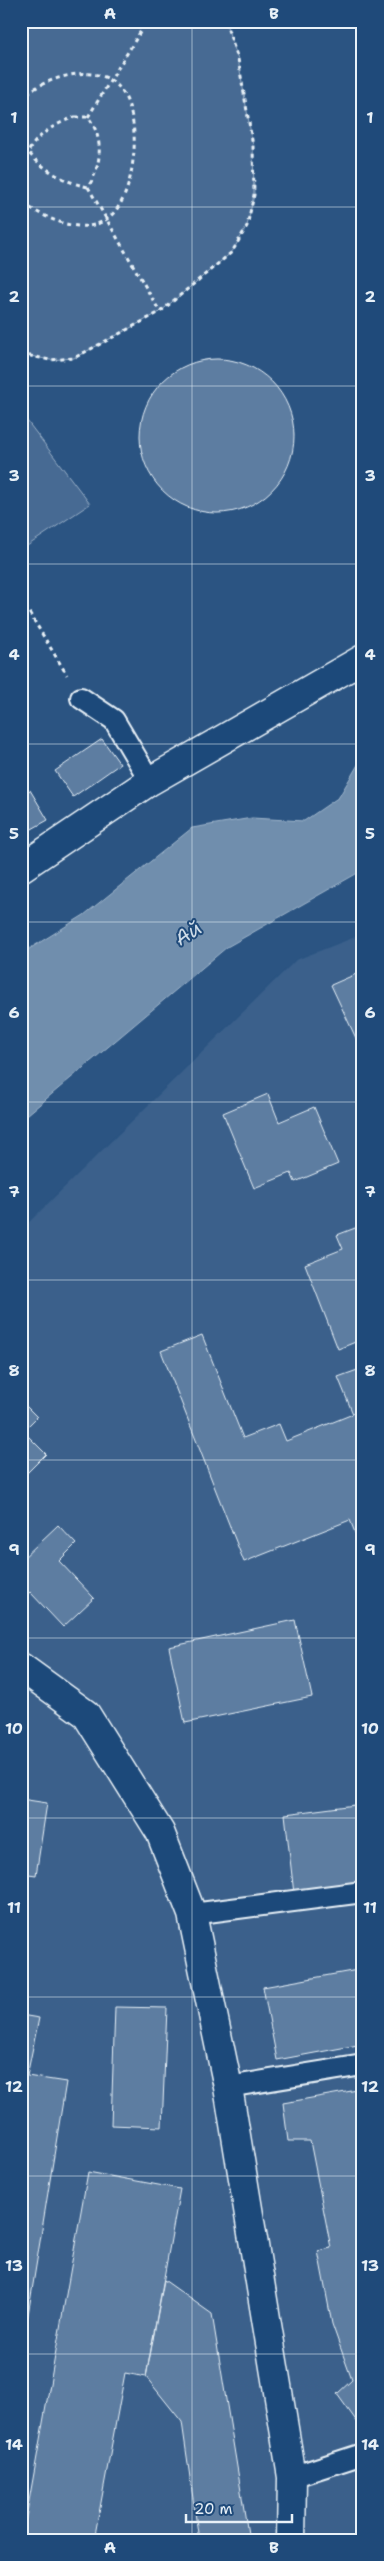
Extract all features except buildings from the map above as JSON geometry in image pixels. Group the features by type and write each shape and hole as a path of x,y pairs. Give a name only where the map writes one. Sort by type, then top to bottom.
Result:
{"street":[{"path":"21,868 150,781 363,658"},
{"path":"21,1667 86,1714 160,1832 192,1914 228,2087 292,2477 291,2540"}],"lane":[{"path":"81,698 114,720 150,781"},
{"path":"192,1914 363,1892"},
{"path":"228,2087 363,2065"},
{"path":"292,2477 363,2454"}],"path":[{"path":"88,117 147,21"},
{"path":"21,354 50,360 74,358 160,312 232,252 247,226 254,195 253,146 238,59 225,21"},
{"path":"21,98 32,88 62,75 84,74 112,79 123,93 132,116 135,148 131,182 121,207 107,220 93,227 68,224 36,212 21,202"},
{"path":"28,152 35,139 56,124 75,117 88,117"},
{"path":"88,117 96,127 100,151 96,175 88,186"},
{"path":"21,152 28,152 37,162 56,176 88,186 160,312"},
{"path":"21,599 81,698"}],"shaded area":[{"path":"28,21 225,21 238,59 253,146 254,195 247,226 232,252 160,312 74,358 50,360 21,354 21,25"},
{"path":"21,413 90,504 21,550"},
{"path":"363,934 363,2540 21,2540 21,1230 296,960"}],"water":[{"name":"Ай","path":"363,756 363,870 227,947 21,1120 21,954 84,915 192,828 252,818 304,821 339,797"}]}
